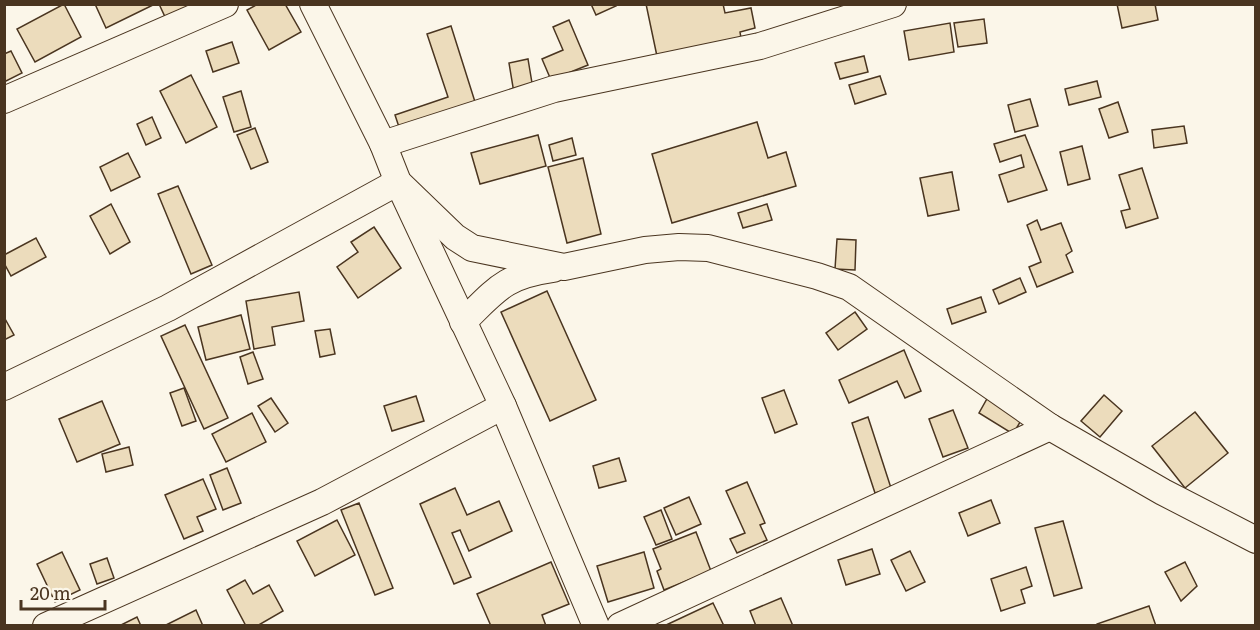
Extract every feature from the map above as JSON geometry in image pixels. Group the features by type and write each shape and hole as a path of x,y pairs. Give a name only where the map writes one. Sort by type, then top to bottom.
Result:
{"street":[{"path":"4,100 225,4"},
{"path":"313,4 383,144 398,182 503,406 596,626"},
{"path":"383,144 554,89 760,46 893,4"},
{"path":"398,182 455,237 472,248 564,267"},
{"path":"4,387 168,308 287,245 398,182"},
{"path":"463,322 499,287 523,274 645,250 679,247 708,248 817,276 849,287 883,309 1050,427 1163,492 1256,540"},
{"path":"46,626 322,502 503,406"},
{"path":"620,626 1050,427"}],"building":[{"path":"64,4 81,37 35,62 17,29"},
{"path":"95,4 152,4 153,5 106,28"},
{"path":"159,4 204,4 167,21"},
{"path":"258,4 285,4 301,32 269,50 247,10"},
{"path":"591,4 615,4 616,6 596,15"},
{"path":"646,4 723,4 725,13 751,8 755,28 740,32 742,44 658,61"},
{"path":"1117,4 1155,4 1158,20 1122,28"},
{"path":"984,19 987,43 958,47 954,23"},
{"path":"569,20 588,65 551,80 542,59 563,50 553,27"},
{"path":"950,23 954,52 909,60 904,31"},
{"path":"451,26 476,105 400,130 395,115 448,97 427,34"},
{"path":"232,42 239,63 213,72 206,51"},
{"path":"11,51 22,73 4,82 4,54"},
{"path":"864,56 868,72 840,79 835,63"},
{"path":"528,59 533,89 514,93 509,63"},
{"path":"191,75 217,127 186,143 160,91"},
{"path":"880,76 886,94 855,104 849,85"},
{"path":"1097,81 1101,97 1069,105 1065,89"},
{"path":"241,91 251,127 234,132 223,97"},
{"path":"1030,99 1038,126 1015,132 1008,105"},
{"path":"1118,102 1128,132 1109,138 1099,109"},
{"path":"152,117 161,138 146,145 137,124"},
{"path":"757,122 768,158 786,152 796,186 672,223 652,154"},
{"path":"1184,126 1187,143 1154,148 1152,130"},
{"path":"255,128 268,162 251,169 237,135"},
{"path":"538,135 546,166 480,184 471,153"},
{"path":"1025,135 1047,190 1008,202 999,175 1024,167 1021,155 1000,162 994,144"},
{"path":"572,138 576,155 553,161 549,145"},
{"path":"1082,146 1090,179 1068,185 1060,152"},
{"path":"128,153 140,177 111,191 100,167"},
{"path":"583,158 601,234 567,243 548,167"},
{"path":"1142,168 1158,218 1126,228 1121,211 1130,209 1119,175"},
{"path":"952,172 959,210 928,216 920,178"},
{"path":"178,186 212,265 191,274 158,194"},
{"path":"111,204 130,242 110,254 90,216"},
{"path":"767,204 772,220 743,228 738,213"},
{"path":"1037,220 1041,230 1061,223 1072,251 1066,255 1073,272 1037,287 1029,267 1041,262 1027,225"},
{"path":"374,227 401,268 358,298 337,267 358,252 351,242"},
{"path":"36,238 46,257 11,276 4,263 4,255"},
{"path":"837,239 856,240 855,270 835,269"},
{"path":"1020,278 1026,292 999,304 993,290"},
{"path":"547,291 596,400 550,421 501,312"},
{"path":"299,292 304,321 272,327 275,345 254,349 246,301"},
{"path":"981,297 986,312 952,324 947,309"},
{"path":"855,312 867,329 838,350 826,333"},
{"path":"241,315 250,349 206,360 198,327"},
{"path":"4,317 14,335 4,340"},
{"path":"185,325 228,418 204,429 161,336"},
{"path":"330,329 335,354 320,357 315,331"},
{"path":"904,350 921,391 905,398 897,381 849,403 839,380"},
{"path":"253,352 263,379 248,384 240,357"},
{"path":"184,388 196,421 182,426 170,393"},
{"path":"784,390 797,424 775,433 762,398"},
{"path":"1104,395 1122,411 1100,437 1081,421"},
{"path":"416,396 424,421 392,431 384,406"},
{"path":"988,397 1023,417 1013,434 979,413"},
{"path":"271,398 288,423 275,432 258,406"},
{"path":"102,401 120,444 77,462 59,419"},
{"path":"953,410 968,448 943,457 929,419"},
{"path":"1195,412 1228,453 1185,488 1152,446"},
{"path":"252,413 266,442 226,462 212,434"},
{"path":"868,417 891,488 875,493 852,423"},
{"path":"129,447 133,465 106,472 102,454"},
{"path":"619,458 626,481 599,488 593,466"},
{"path":"227,468 241,503 223,510 210,475"},
{"path":"203,479 216,509 197,517 203,531 184,539 165,495"},
{"path":"747,482 765,523 760,525 767,540 737,553 730,539 745,533 726,491"},
{"path":"455,488 467,515 499,501 512,531 469,551 460,530 452,533 471,577 454,584 420,504"},
{"path":"689,497 701,524 676,535 664,508"},
{"path":"991,500 1000,523 968,536 959,513"},
{"path":"359,503 393,588 375,595 341,510"},
{"path":"661,510 672,539 656,545 644,517"},
{"path":"337,520 355,555 315,576 297,541"},
{"path":"1063,521 1082,588 1054,596 1035,528"},
{"path":"696,532 711,571 664,590 657,571 661,569 653,549"},
{"path":"872,549 880,574 846,585 838,560"},
{"path":"910,551 925,582 906,591 891,560"},
{"path":"62,552 80,590 55,602 37,564"},
{"path":"644,552 654,588 608,602 597,566"},
{"path":"107,558 114,578 97,584 90,564"},
{"path":"551,562 569,604 542,615 546,626 491,626 477,594"},
{"path":"1185,562 1197,586 1181,601 1165,572"},
{"path":"1026,567 1032,586 1021,590 1025,603 1001,611 991,579"},
{"path":"245,580 253,594 269,585 283,611 257,626 246,626 227,590"},
{"path":"781,598 793,626 756,626 750,611"},
{"path":"713,603 724,626 664,626"},
{"path":"1149,606 1156,626 1097,626 1097,624"},
{"path":"196,610 203,626 164,626"},
{"path":"137,617 141,626 121,626 121,625"}]}
